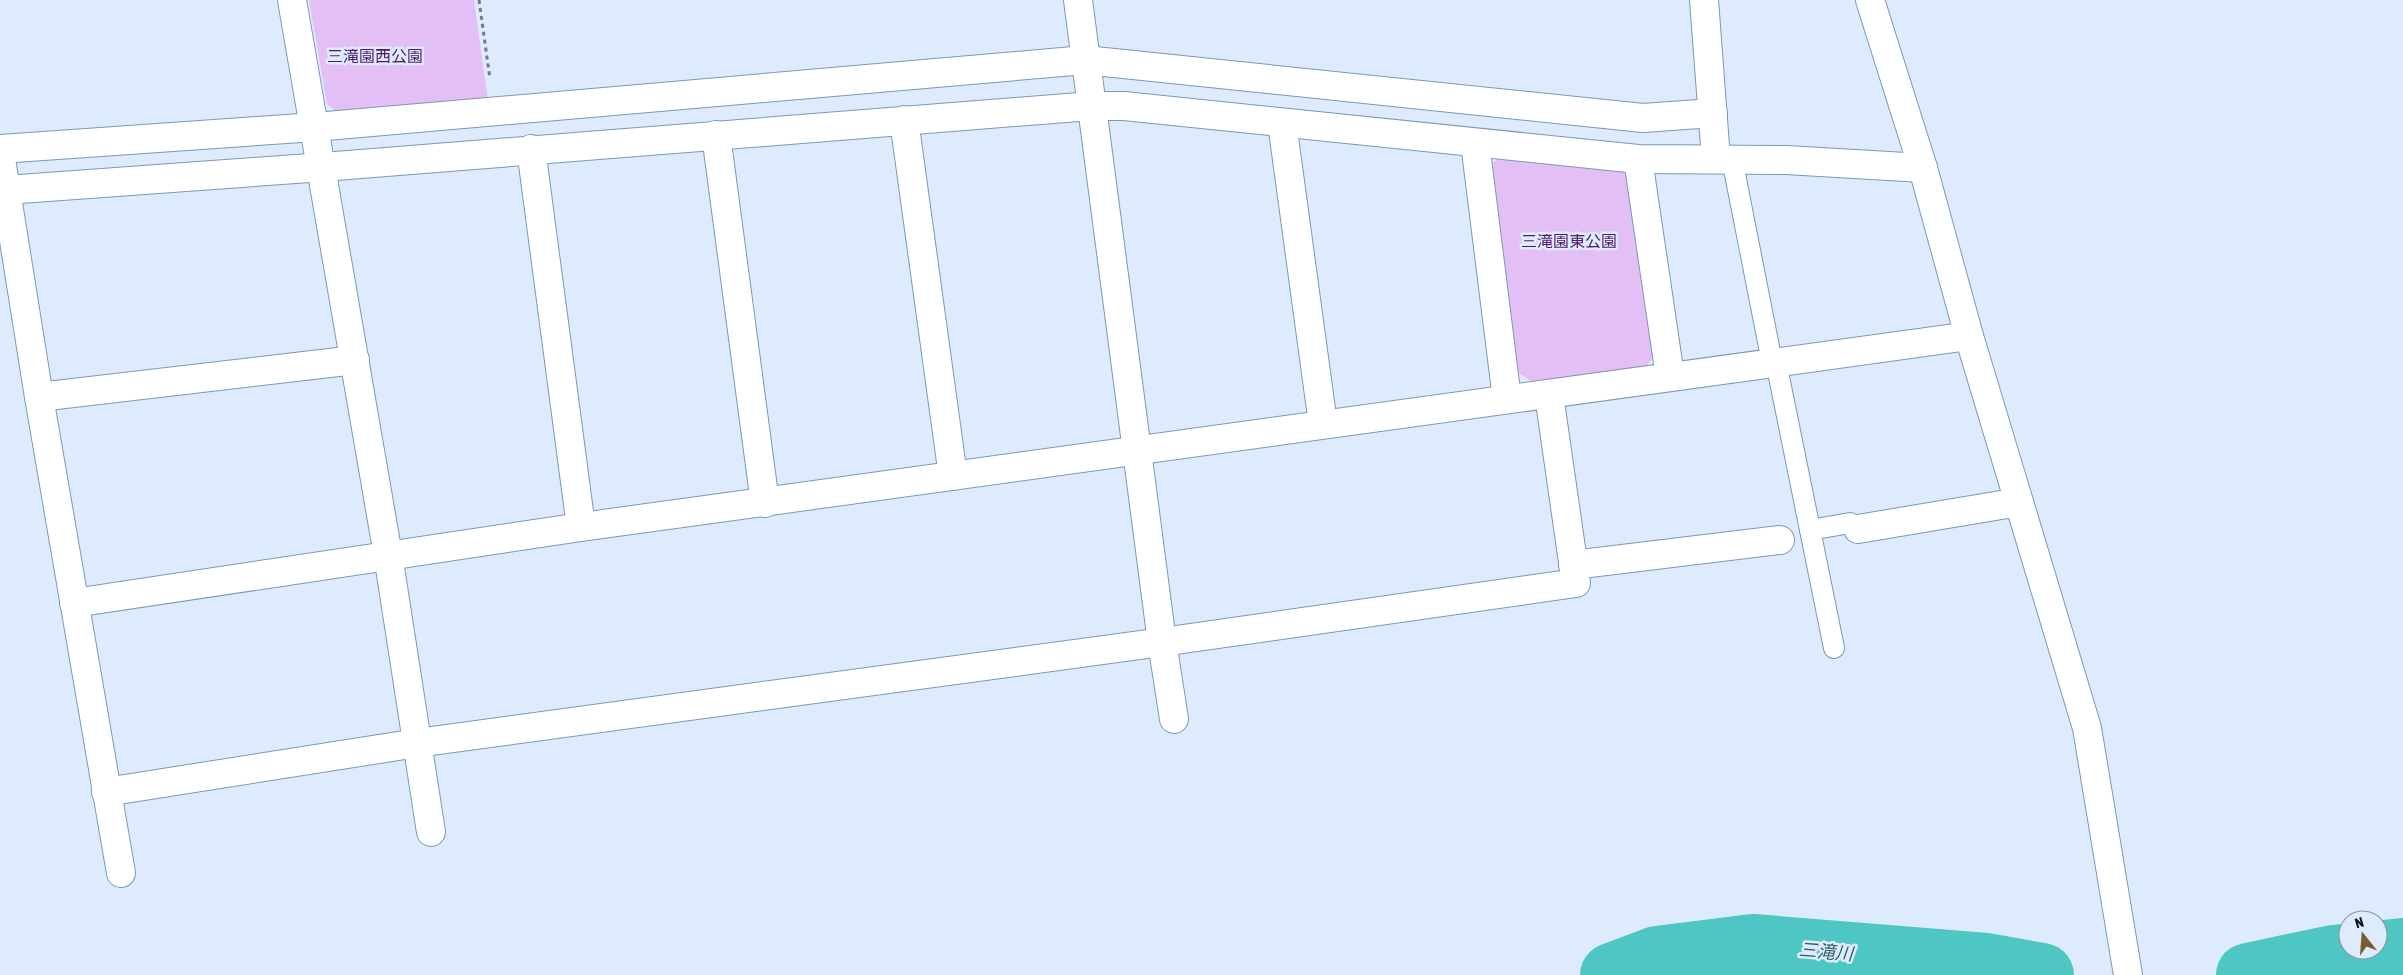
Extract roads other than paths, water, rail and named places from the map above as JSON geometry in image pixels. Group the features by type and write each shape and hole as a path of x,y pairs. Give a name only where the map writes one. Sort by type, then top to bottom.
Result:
{"street":[{"path":"292,0 323,167 388,555 431,832"},
{"path":"1078,0 1162,642 1174,719"},
{"path":"1704,0 1713,113 1724,159"},
{"path":"1870,0 1923,168 1969,336 2087,728 2128,975"},
{"path":"0,149 315,128 1085,60 1643,118 1713,113"},
{"path":"6,190 323,167 530,149 1091,106 1124,106 1638,159 1786,160 1923,168"},
{"path":"904,120 953,476"},
{"path":"1282,123 1323,424"},
{"path":"716,135 765,503"},
{"path":"1476,143 1507,399"},
{"path":"530,149 581,527"},
{"path":"0,153 39,398 121,873"},
{"path":"1638,159 1670,376"},
{"path":"74,604 581,527 1969,336"},
{"path":"39,398 355,360"},
{"path":"106,792 417,743 1162,642 1576,583 1549,395"},
{"path":"1858,529 2019,502"},
{"path":"1573,566 1780,540"}],"lane":[{"path":"1724,159 1774,362 1834,648"},
{"path":"1810,530 1850,523 1858,529"}],"waterway":[{"name":"三滝川","path":"1612,975 1657,958 1753,946 1986,965 2042,975"},
{"name":"三滝川","path":"2248,975 2333,957 2403,950"}],"park label":[{"name":"三滝園西公園","path":"375,56"},
{"name":"三滝園東公園","path":"1569,241"}]}
